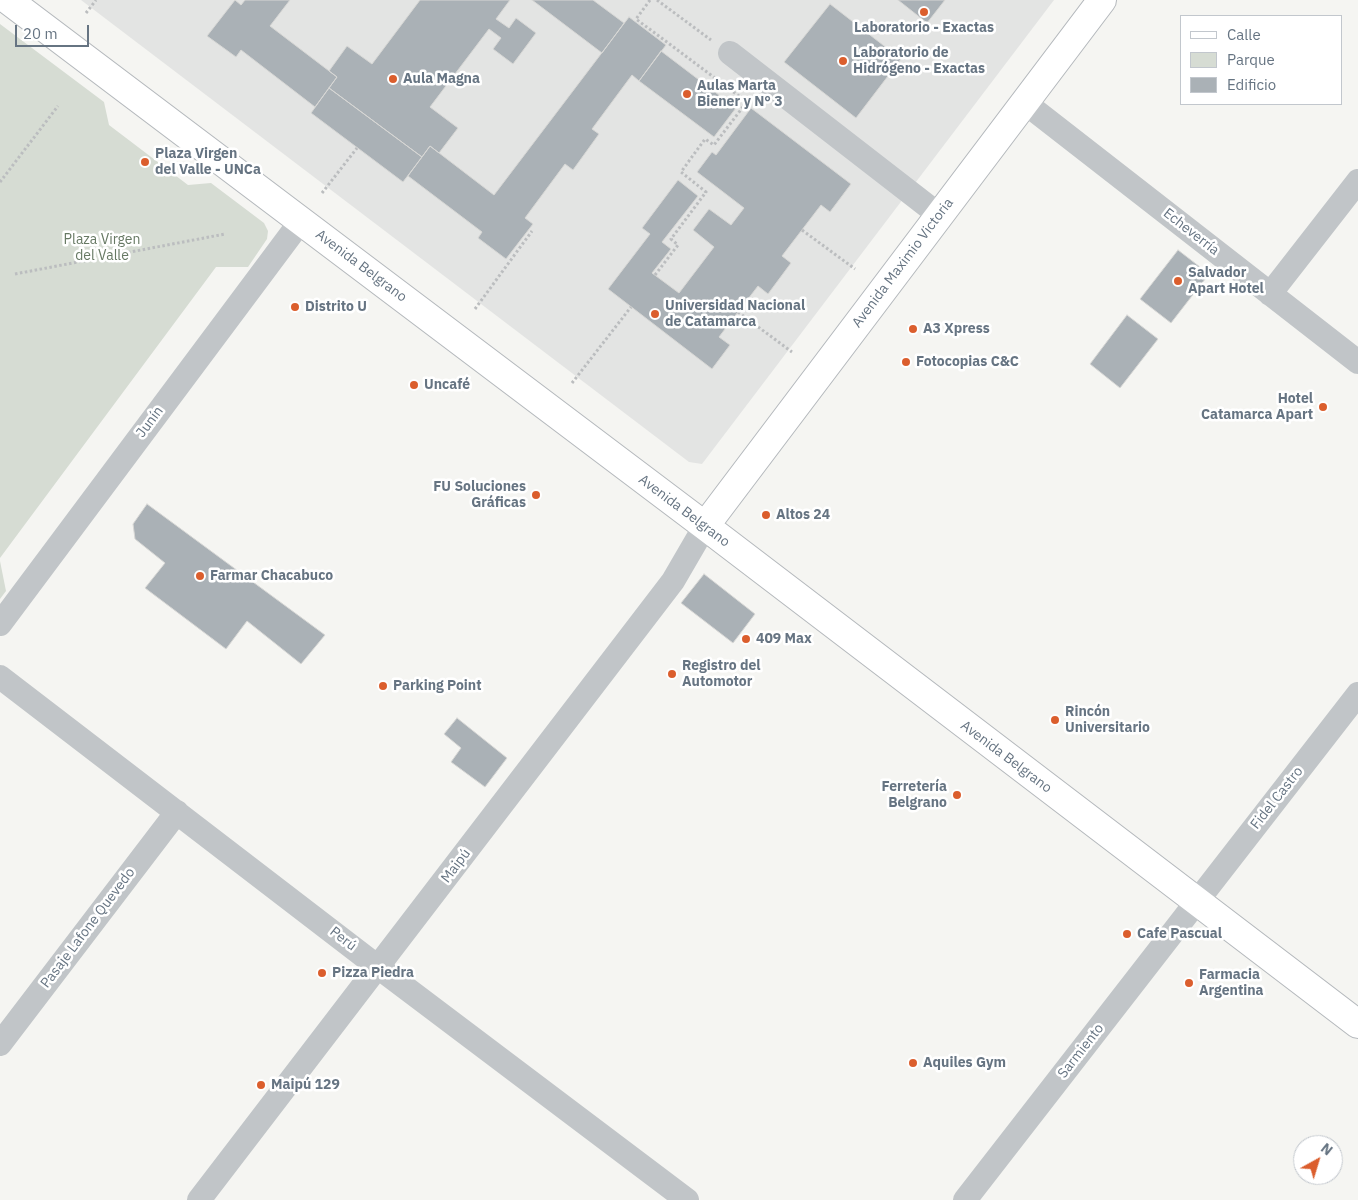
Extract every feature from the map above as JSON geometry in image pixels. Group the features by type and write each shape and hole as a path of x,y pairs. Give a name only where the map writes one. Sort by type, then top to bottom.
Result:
{"main road":[{"name":"Avenida Belgrano","path":"8,0 705,526 1358,1024"},
{"name":"Avenida Maximio Victoria","path":"705,526 1102,0"}],"street":[{"path":"730,54 939,215"},
{"name":"Echeverría","path":"1024,102 1358,362"},
{"path":"1270,294 1358,181"},
{"name":"Junín","path":"0,624 301,221"},
{"name":"Maipú","path":"199,1200 673,582 705,526"},
{"name":"Perú","path":"0,677 378,967 687,1200"},
{"name":"Fidel Castro","path":"1196,902 1358,694"},
{"name":"Pasaje Lafone Quevedo","path":"0,1044 177,812"},
{"name":"Sarmiento","path":"965,1200 1196,902"}],"path":[{"path":"86,13 96,0"},
{"path":"650,0 636,19 747,102"},
{"path":"657,0 730,54"},
{"path":"655,275 678,244 671,239 706,192 680,172 706,139 714,145 764,80"},
{"path":"0,182 58,106"},
{"path":"322,193 357,148"},
{"path":"802,230 855,269"},
{"path":"475,309 532,231"},
{"path":"15,274 226,234"},
{"path":"572,383 631,307"},
{"path":"738,312 792,352"}],"shaded area":[{"name":"Universidad Nacional de Catamarca","path":"81,0 1054,0 702,464 689,462"}],"green space":[{"name":"Plaza Virgen del Valle","path":"0,24 104,102 109,125 188,185 211,183 264,223 268,231 267,239 248,267 216,267 0,558"},
{"path":"0,561 6,591 0,599"}],"building":[{"path":"235,0 241,5 245,0 290,0 270,26 337,77 315,107 241,50 236,57 207,36"},
{"name":"Aula Magna","path":"420,0 510,0 496,19 509,28 516,18 536,33 513,64 493,49 501,38 489,29 430,107 458,128 439,153 430,146 422,157 329,88 337,77 329,71 347,46 372,64"},
{"path":"532,0 593,0 624,23 602,53"},
{"name":"Laboratorio - Exactas","path":"898,0 945,0 927,23"},
{"name":"Laboratorio de Hidrógeno - Exactas","path":"830,4 901,59 856,118 784,62"},
{"path":"629,17 666,45 639,81 632,75 592,129 599,134 573,170 565,164 525,218 533,224 506,259 478,238 482,232 408,176 430,146 494,195"},
{"name":"Aulas Marta Biener y N° 3","path":"661,51 736,108 714,137 639,81"},
{"path":"329,88 422,157 403,182 311,113"},
{"path":"751,108 851,184 830,212 821,205 782,256 791,263 768,294 758,286 719,337 730,345 712,369 608,289 650,234 642,228 678,180 698,196 662,242 671,249 652,273 679,293 714,247 693,230 709,209 731,225 744,208 697,172 712,152 716,155"},
{"path":"1178,250 1209,274 1171,323 1140,299"},
{"path":"1127,315 1158,339 1120,388 1090,364"},
{"name":"Farmar Chacabuco","path":"147,504 325,635 301,664 247,621 226,649 145,588 165,563 135,539 133,524"},
{"path":"704,574 755,614 733,643 681,603"},
{"path":"457,718 507,758 485,787 451,762 461,748 444,734"}],"place":[{"name":"Laboratorio - Exactas","path":"924,12"},
{"name":"Laboratorio de Hidrógeno - Exactas","path":"843,61"},
{"name":"Aula Magna","path":"393,79"},
{"name":"Aulas Marta Biener y N° 3","path":"687,94"},
{"name":"Plaza Virgen del Valle - UNCa","path":"145,162"},
{"name":"Salvador Apart Hotel","path":"1178,281"},
{"name":"Distrito U","path":"295,307"},
{"name":"Universidad Nacional de Catamarca","path":"655,314"},
{"name":"A3 Xpress","path":"913,329"},
{"name":"Fotocopias C&C","path":"906,362"},
{"name":"Uncafé","path":"414,385"},
{"name":"Hotel Catamarca Apart","path":"1323,407"},
{"name":"FU Soluciones Gráficas","path":"536,495"},
{"name":"Altos 24","path":"766,515"},
{"name":"Farmar Chacabuco","path":"200,576"},
{"name":"409 Max","path":"746,639"},
{"name":"Registro del Automotor","path":"672,674"},
{"name":"Parking Point","path":"383,686"},
{"name":"Rincón Universitario","path":"1055,720"},
{"name":"Ferretería Belgrano","path":"957,795"},
{"name":"Cafe Pascual","path":"1127,934"},
{"name":"Pizza Piedra","path":"322,973"},
{"name":"Farmacia Argentina","path":"1189,983"},
{"name":"Aquiles Gym","path":"913,1063"},
{"name":"Maipú 129","path":"261,1085"}]}
